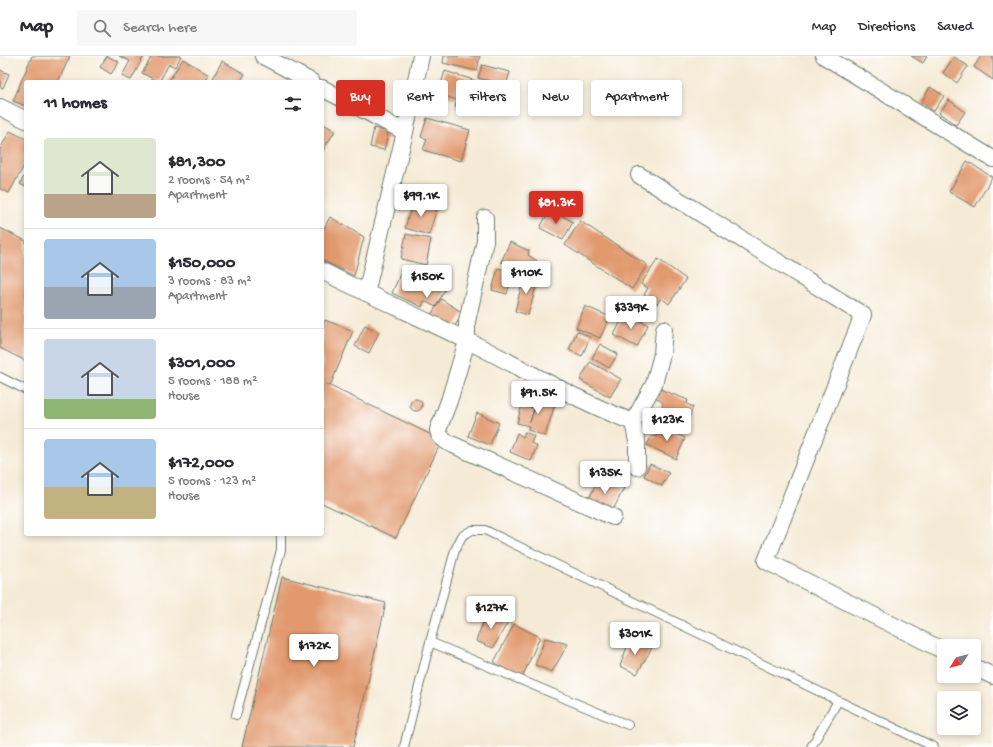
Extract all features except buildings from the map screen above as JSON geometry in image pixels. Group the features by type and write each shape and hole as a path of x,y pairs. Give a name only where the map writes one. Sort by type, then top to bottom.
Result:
{"street":[{"path":"263,56 308,80"},
{"path":"366,293 405,132 421,56"},
{"path":"824,56 993,159"},
{"path":"324,89 405,132"},
{"path":"0,107 24,119"},
{"path":"639,175 862,315 766,561 937,647"},
{"path":"485,218 485,241 467,322 467,341 449,401 438,430 441,438 612,517"},
{"path":"324,272 467,341 585,401 634,422"},
{"path":"637,467 637,441 634,422 654,384 662,354 664,329"},
{"path":"981,670 993,676"}],"lane":[{"path":"0,377 24,389"},
{"path":"404,747 455,550 462,536 472,530 484,530 934,747"},
{"path":"236,715 281,550 281,536"},
{"path":"430,642 628,725"},
{"path":"811,747 838,700"}]}
